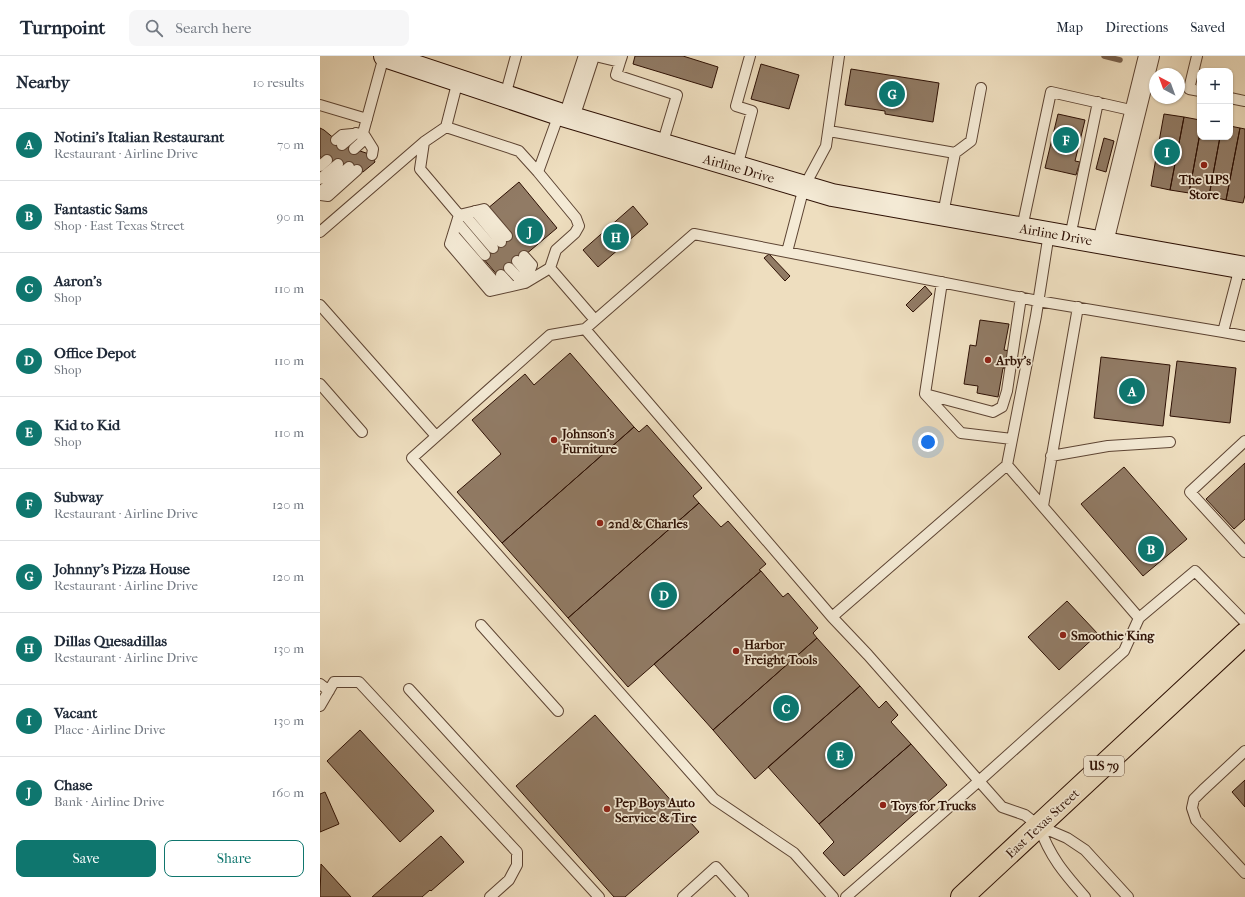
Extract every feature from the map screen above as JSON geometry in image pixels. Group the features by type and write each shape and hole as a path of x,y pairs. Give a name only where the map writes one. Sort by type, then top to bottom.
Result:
{"main road":[{"name":"Airline Drive","path":"384,56 428,67 458,80 564,116 832,195 1242,267"},
{"name":"East Texas Street","path":"962,897 1245,634"}],"street":[{"path":"564,116 589,56"},
{"name":"Airline Drive","path":"1102,242 1149,56"}],"lane":[{"path":"365,143 367,119 384,56"},
{"path":"505,96 516,56"},
{"path":"595,56 621,59 616,75 676,95 662,145"},
{"path":"737,167 752,111 736,106 750,56"},
{"path":"787,252 804,187 826,146 839,56"},
{"path":"1197,56 1189,89 1197,90"},
{"path":"320,232 424,142 446,127 458,80"},
{"path":"943,214 955,153 971,141 981,88"},
{"path":"1022,228 1051,92 1135,111"},
{"path":"1233,99 1245,101"},
{"path":"832,617 1007,465 1038,301 1060,235 1098,102"},
{"path":"320,105 367,119"},
{"path":"538,172 564,116"},
{"path":"446,127 518,151 538,172 576,218 579,226 575,233 556,250 550,268 511,286 490,291 450,244 460,217 475,211 484,210 504,239"},
{"path":"829,131 955,153"},
{"path":"339,143 342,135 365,143"},
{"path":"424,142 420,169 489,252"},
{"path":"354,149 365,143"},
{"path":"320,179 338,164"},
{"path":"320,192 353,168 328,196 320,195"},
{"path":"832,897 794,853 714,799 412,458 550,335 585,329 694,234 1038,301 1245,336"},
{"path":"511,286 513,265"},
{"path":"513,265 525,280"},
{"path":"513,265 532,265 525,280"},
{"path":"1223,332 1242,267"},
{"path":"550,268 595,320"},
{"path":"925,394 942,282"},
{"path":"925,394 993,412 1002,407 1007,392 1021,297"},
{"path":"320,305 436,436"},
{"path":"1043,506 1078,308"},
{"path":"585,329 832,617 868,655 1002,807 1025,815 1039,826 1067,838 1085,850 1128,897"},
{"path":"320,384 362,432"},
{"path":"925,394 961,433 1012,439"},
{"path":"1245,441 1190,492 1245,552"},
{"path":"1051,456 1108,446 1170,442"},
{"path":"1007,465 1139,618"},
{"path":"846,897 979,782 1124,651 1139,618 1196,570 1245,622"},
{"path":"481,625 558,711"},
{"path":"320,706 334,682 359,682 518,852 517,864 509,880 490,897"},
{"path":"320,684 329,691"},
{"path":"409,689 599,897"},
{"path":"1245,751 1194,799 1192,808 1196,820 1245,873"},
{"path":"1039,826 1054,860 1085,897"},
{"path":"683,897 716,867 743,897"}],"building":[{"path":"635,56 683,56 718,67 712,88 633,64"},
{"path":"761,64 799,75 789,109 751,99"},
{"path":"851,69 939,83 933,122 885,114 885,111 845,105"},
{"path":"1058,114 1085,120 1075,161 1080,162 1076,175 1045,168"},
{"path":"1164,114 1184,117 1170,190 1151,186"},
{"path":"1184,117 1197,119 1197,140 1199,140 1189,193 1170,190"},
{"path":"1233,127 1240,128 1226,200 1209,196 1219,140 1233,140"},
{"path":"320,128 342,145 372,155 375,162 363,172 320,157"},
{"path":"1240,128 1245,129 1245,195 1243,203 1226,200"},
{"path":"1104,138 1114,141 1106,172 1096,169"},
{"name":"The UPS Store","path":"1199,140 1219,140 1209,196 1189,193"},
{"path":"519,182 557,228 499,277 482,257 509,235 487,209"},
{"path":"633,206 648,224 598,267 583,250"},
{"path":"769,254 790,276 785,281 764,258"},
{"path":"925,286 932,294 913,312 906,305"},
{"name":"Arby's","path":"980,320 1009,324 1004,350 1010,351 1007,369 1003,368 998,397 977,393 978,386 964,384 970,345 976,346"},
{"name":"Johnson's Furniture","path":"570,353 634,427 502,543 457,492 501,454 472,420 525,374 534,385"},
{"path":"1101,357 1170,365 1163,426 1094,418"},
{"path":"1177,361 1236,368 1230,423 1170,416"},
{"name":"2nd & Charles","path":"647,425 702,488 693,496 699,503 568,618 502,543 634,427 639,432"},
{"path":"1245,463 1245,519 1234,529 1206,499"},
{"path":"1124,467 1187,539 1143,576 1081,504"},
{"path":"699,503 721,527 728,521 766,564 759,570 761,571 628,687 568,618"},
{"name":"Harbor Freight Tools","path":"761,571 783,597 788,593 818,628 813,633 817,638 713,730 654,664"},
{"name":"Smoothie King","path":"1067,601 1098,634 1059,670 1028,637"},
{"path":"817,638 860,686 755,779 713,730"},
{"path":"860,686 879,708 886,701 898,715 891,722 911,744 819,824 768,767"},
{"name":"Pep Boys Auto Service & Tire","path":"595,715 699,832 625,897 614,897 516,786"},
{"path":"360,730 434,811 400,842 327,761"},
{"name":"Toys for Trucks","path":"911,744 947,785 844,876 823,853 834,842 819,824"},
{"path":"1245,780 1245,807 1232,792"},
{"path":"325,792 339,824 320,832 320,794"},
{"path":"441,836 464,862 422,897 372,897"},
{"path":"321,864 351,897 320,897"}],"waterway":[{"path":"1104,56 1120,60"}],"place":[{"name":"Johnny's Pizza House","path":"892,94"},
{"name":"Subway","path":"1066,140"},
{"name":"Vacant","path":"1167,152"},
{"name":"The UPS Store","path":"1204,165"},
{"name":"Chase","path":"530,231"},
{"name":"Dillas Quesadillas","path":"616,237"},
{"name":"Arby's","path":"988,360"},
{"name":"Notini's Italian Restaurant","path":"1132,391"},
{"name":"Johnson's Furniture","path":"554,440"},
{"name":"2nd & Charles","path":"600,523"},
{"name":"Fantastic Sams","path":"1151,549"},
{"name":"Office Depot","path":"664,595"},
{"name":"Smoothie King","path":"1063,635"},
{"name":"Harbor Freight Tools","path":"736,651"},
{"name":"Aaron's","path":"786,708"},
{"name":"Kid to Kid","path":"840,755"},
{"name":"Toys for Trucks","path":"883,805"},
{"name":"Pep Boys Auto Service & Tire","path":"607,809"}]}
